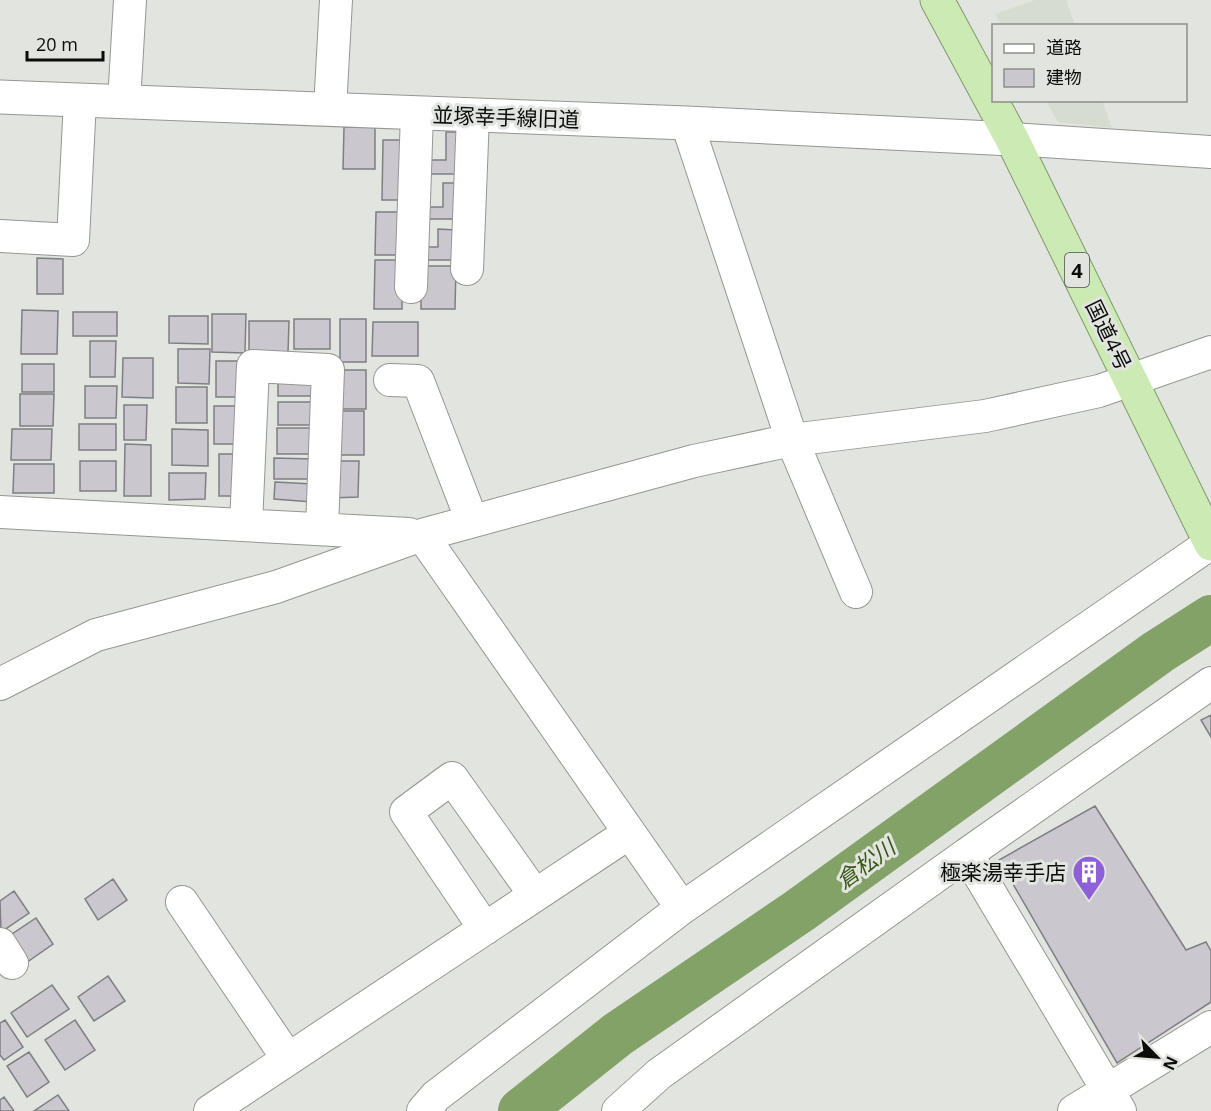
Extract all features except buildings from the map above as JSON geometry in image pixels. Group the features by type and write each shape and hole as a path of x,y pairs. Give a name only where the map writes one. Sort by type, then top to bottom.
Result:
{"highway":[{"name":"国道4号","path":"936,0 1012,139 1211,543"}],"street":[{"path":"124,102 130,0"},
{"path":"330,109 336,0"},
{"name":"並塚幸手線旧道","path":"0,97 687,123 1012,139"},
{"path":"0,236 73,240 80,100"},
{"path":"411,287 417,114"},
{"path":"467,269 473,115"},
{"path":"687,123 792,440 856,592"},
{"path":"1012,139 1211,152"},
{"path":"0,684 96,634 276,588 422,535 472,521 694,461 792,440 985,416 1099,391 1211,352"},
{"path":"246,525 253,366 264,366 328,370 322,529"},
{"path":"390,380 418,381 472,521"},
{"path":"0,512 422,535"},
{"path":"422,535 682,908"},
{"path":"423,1111 436,1096 682,908 1211,543"},
{"path":"618,1111 659,1074 1211,683"},
{"path":"485,929 406,812 452,778 535,895"},
{"path":"210,1111 629,833"},
{"path":"967,854 1113,1101"},
{"path":"182,902 288,1059"},
{"path":"1074,1111 1113,1101 1211,1027"}],"shaded area":[{"path":"1035,0 1066,0 1075,24 1001,24 995,14"},
{"path":"1047,102 1102,102 1112,128 1058,122"}],"waterway":[{"name":"倉松川","path":"521,1111 618,1034 799,911 1158,652 1211,618"}],"place":[{"name":"極楽湯幸手店","path":"1089,901"}]}
